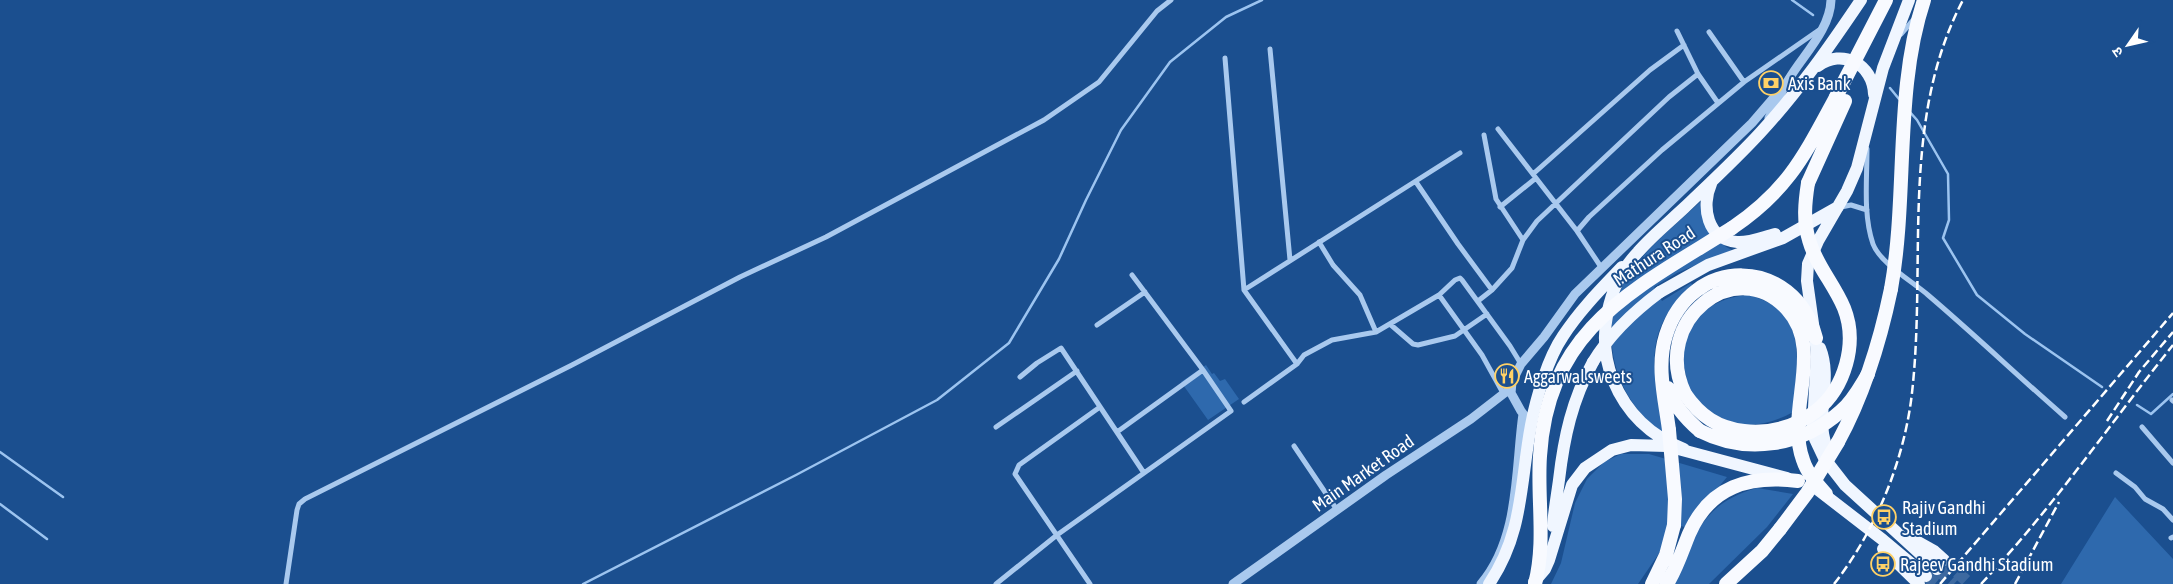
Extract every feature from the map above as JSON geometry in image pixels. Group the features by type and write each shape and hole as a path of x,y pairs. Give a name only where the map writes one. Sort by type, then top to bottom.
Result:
{"highway":[{"name":"Mathura Road","path":"1534,584 1542,546 1539,475 1541,437 1547,404 1566,362 1583,335 1620,300 1753,213 1779,190 1806,152 1886,0"},
{"path":"1726,584 1762,551 1807,493 1854,413 1868,374 1884,324 1897,254 1902,148 1912,47 1926,3"},
{"path":"1826,494 1805,466 1800,447 1800,393 1804,350 1801,329 1796,319 1781,302 1762,291 1746,289 1730,291 1702,304 1687,320 1679,341 1676,361 1677,372 1685,394 1701,413 1723,427 1746,431 1770,431 1803,420 1822,407 1840,382 1849,347 1848,322 1844,308 1810,245 1806,225 1806,198 1812,172 1844,100 1871,28"},
{"path":"1652,584 1666,554 1672,534 1675,512 1674,480 1662,379 1662,360 1665,337 1675,314 1692,294 1717,280 1740,275 1764,278 1784,288 1802,306 1808,315 1816,338"},
{"path":"1662,360 1669,390 1674,402 1692,424 1712,437 1734,443 1785,442 1821,426 1842,411 1868,374"},
{"path":"1668,584 1701,513 1725,492 1744,483 1763,479 1798,481"}],"main road":[{"path":"1861,0 1812,71 1785,106 1713,180 1636,253 1621,278 1610,302 1606,317 1605,342 1610,372 1627,406 1642,425 1667,442 1684,449 1798,481 1826,494 1876,534 1880,546 1932,572"},
{"path":"1909,0 1883,68 1857,168 1838,207 1818,241 1808,264 1807,281 1817,352 1812,411 1815,439 1824,458 1862,502 1887,524 1932,572"},
{"path":"1812,71 1820,64 1833,58 1845,58 1857,62 1863,67 1871,80 1874,101"},
{"path":"1713,180 1706,198 1706,213 1712,227 1729,241 1745,242 1802,228"},
{"path":"1553,546 1555,511 1568,420 1577,393 1593,362 1620,326 1660,292 1702,268 1768,244 1802,228 1838,207"},
{"name":"Mathura Road","path":"1489,584 1499,567 1514,532 1519,514 1527,419 1562,337 1590,300 1636,253"},
{"path":"1553,546 1572,485 1593,461 1612,450 1631,445 1655,445 1684,449"},
{"path":"1856,518 1862,502"},
{"name":"Mathura Road","path":"1534,584 1545,569 1553,546"}],"street":[{"path":"286,584 296,510 305,499 572,365 740,277 826,238 1044,120 1099,82 1157,11 1171,0"},
{"path":"1758,135 1788,80 1823,28 1831,0"},
{"path":"1893,42 1926,3"},
{"path":"1577,231 1589,217 1644,166 1718,103 1744,82 1823,28"},
{"path":"1677,31 1698,74 1718,103"},
{"path":"1709,32 1744,82"},
{"path":"1500,207 1650,70 1684,45"},
{"path":"1270,49 1290,260"},
{"path":"1225,58 1244,290 1297,364"},
{"path":"1478,301 1492,290 1512,268 1523,240 1537,220 1698,74"},
{"path":"1507,391 1521,364 1544,337 1570,299 1752,123 1788,80"},
{"path":"1498,129 1577,231 1601,267"},
{"path":"1867,134 1867,210 1872,244 1880,256 1930,296 2065,417"},
{"path":"1484,135 1494,192 1500,207 1523,240"},
{"path":"1244,290 1460,153"},
{"path":"1416,182 1492,290"},
{"path":"1838,207 1851,205 1867,210"},
{"path":"1319,242 1333,265 1360,295 1376,332"},
{"path":"996,584 1057,535 1231,411 1132,275"},
{"path":"1244,402 1297,364 1304,356 1332,340 1376,332 1391,325 1439,295 1455,280 1460,278 1521,364"},
{"path":"1097,325 1145,292"},
{"path":"1439,295 1527,419 1507,528 1495,560 1481,584"},
{"path":"1391,325 1415,345 1455,336 1487,314"},
{"path":"1020,377 1059,348 1062,349 1144,473"},
{"path":"1117,432 1203,370"},
{"path":"996,427 1076,371"},
{"name":"Main Market Road","path":"1234,584 1507,391"},
{"path":"1090,584 1015,474 1019,465 1100,407"},
{"path":"2142,427 2173,463"},
{"path":"1294,446 1337,510"},
{"path":"2116,473 2135,486 2145,499 2163,509 2173,520"}],"shaded area":[{"path":"1700,202 1703,216 1714,236 1732,250 1677,273 1654,287 1662,301 1691,283 1693,286 1676,302 1664,319 1658,336 1655,372 1663,433 1645,418 1631,401 1621,381 1614,359 1611,337 1613,315 1620,293 1638,262"},
{"path":"1748,295 1768,302 1782,313 1791,326 1797,357 1793,412 1769,422 1757,424 1734,423 1712,413 1691,394 1683,359 1684,344 1689,331 1706,310 1732,297"},
{"path":"1206,365 1220,381 1225,379 1239,399 1208,420 1181,382"},
{"path":"1621,454 1649,454 1727,477 1685,527 1668,523 1662,549 1638,584 1551,584 1561,563 1575,503 1587,479 1604,462"},
{"path":"1757,488 1793,494 1767,527 1709,584 1672,584 1702,524 1724,503"},
{"path":"2115,497 2173,559 2173,584 2061,584"}],"waterway":[{"path":"583,584 796,475 937,400 1009,343 1059,259 1121,130 1170,62 1226,17 1262,0"},
{"path":"1792,0 1813,15"},
{"path":"1890,88 1899,99"},
{"path":"1909,111 1917,120 1948,174 1949,220 1943,238 1977,295 2025,334 2102,387"},
{"path":"2137,405 2151,414 2173,394"},
{"path":"0,452 63,497"},
{"path":"0,504 47,539"}],"tunnel":[{"path":"1944,560 1970,584"},
{"path":"1937,569 1954,584"},
{"path":"1926,576 1936,584"}],"railway":[{"path":"1834,584 1862,543 1874,521 1893,474 1907,425 1915,351 1922,146 1930,96 1943,47 1963,0"},
{"path":"1940,584 2173,313"},
{"path":"2107,421 2139,372 2173,332"},
{"path":"1981,584 2056,497 2173,345"},
{"path":"2015,584 2059,502"}],"place":[{"name":"Axis Bank","path":"1771,83"},
{"name":"Aggarwal sweets","path":"1507,376"},
{"name":"Rajiv Gandhi Stadium","path":"1884,517"},
{"name":"Rajeev Gandhi Stadium","path":"1883,564"}]}
